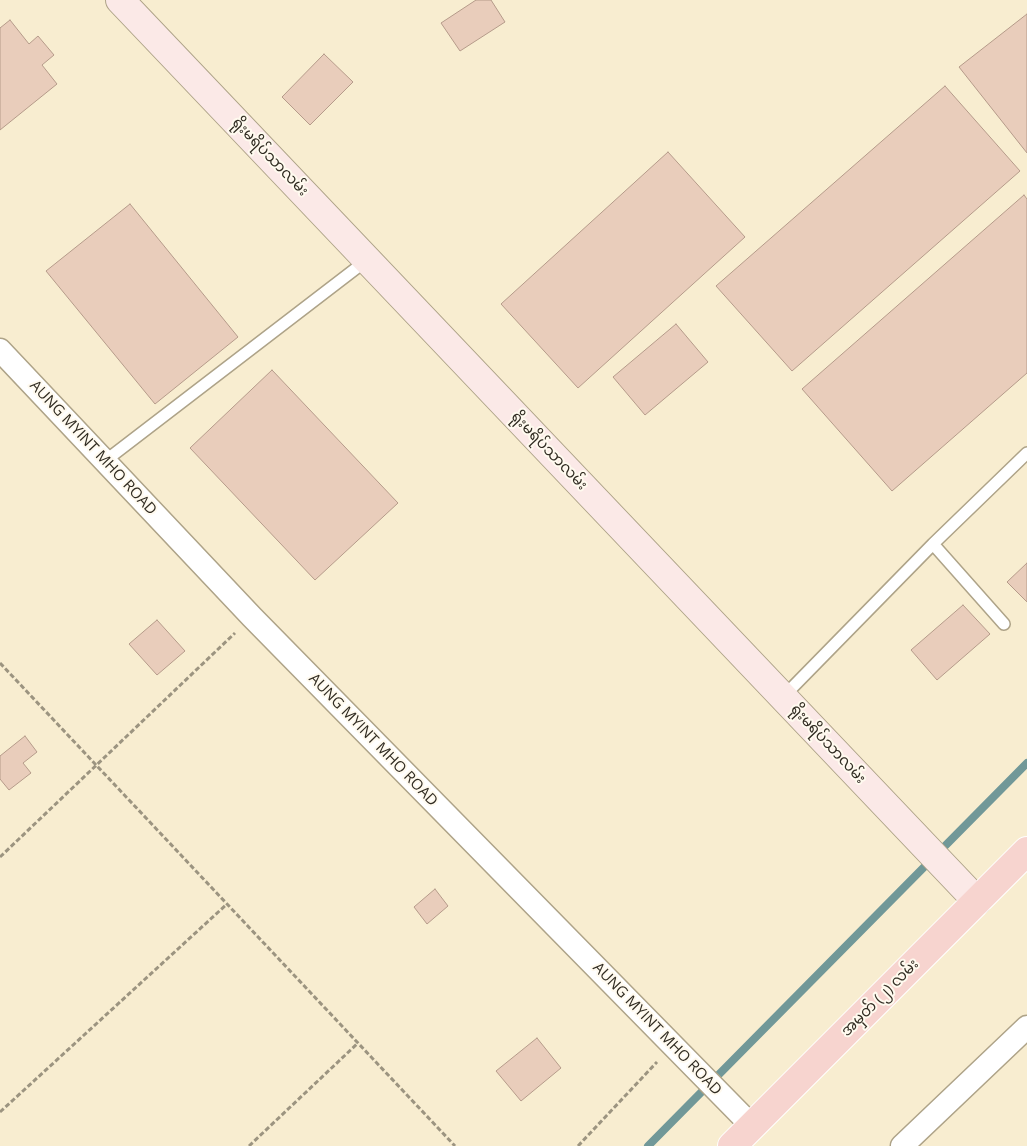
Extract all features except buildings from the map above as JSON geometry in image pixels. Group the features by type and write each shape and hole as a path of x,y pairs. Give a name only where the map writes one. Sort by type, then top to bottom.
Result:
{"main road":[{"name":"အမှတ် (၂) လမ်း","path":"732,1146 1027,851"}],"street":[{"name":"ရိုးမရိပ်သာလမ်း","path":"120,0 977,902"},
{"name":"AUNG MYINT MHO ROAD","path":"0,350 252,617 752,1126"},
{"path":"902,1146 1027,1026"}],"lane":[{"path":"105,461 367,260"},
{"path":"783,697 933,544 1027,453"},
{"path":"933,544 1004,624"}],"path":[{"path":"0,858 252,617"},
{"path":"0,663 455,1146"},
{"path":"0,1112 227,904"},
{"path":"249,1146 358,1043"},
{"path":"578,1146 673,1046"}],"waterway":[{"path":"648,1146 1027,763"}]}
